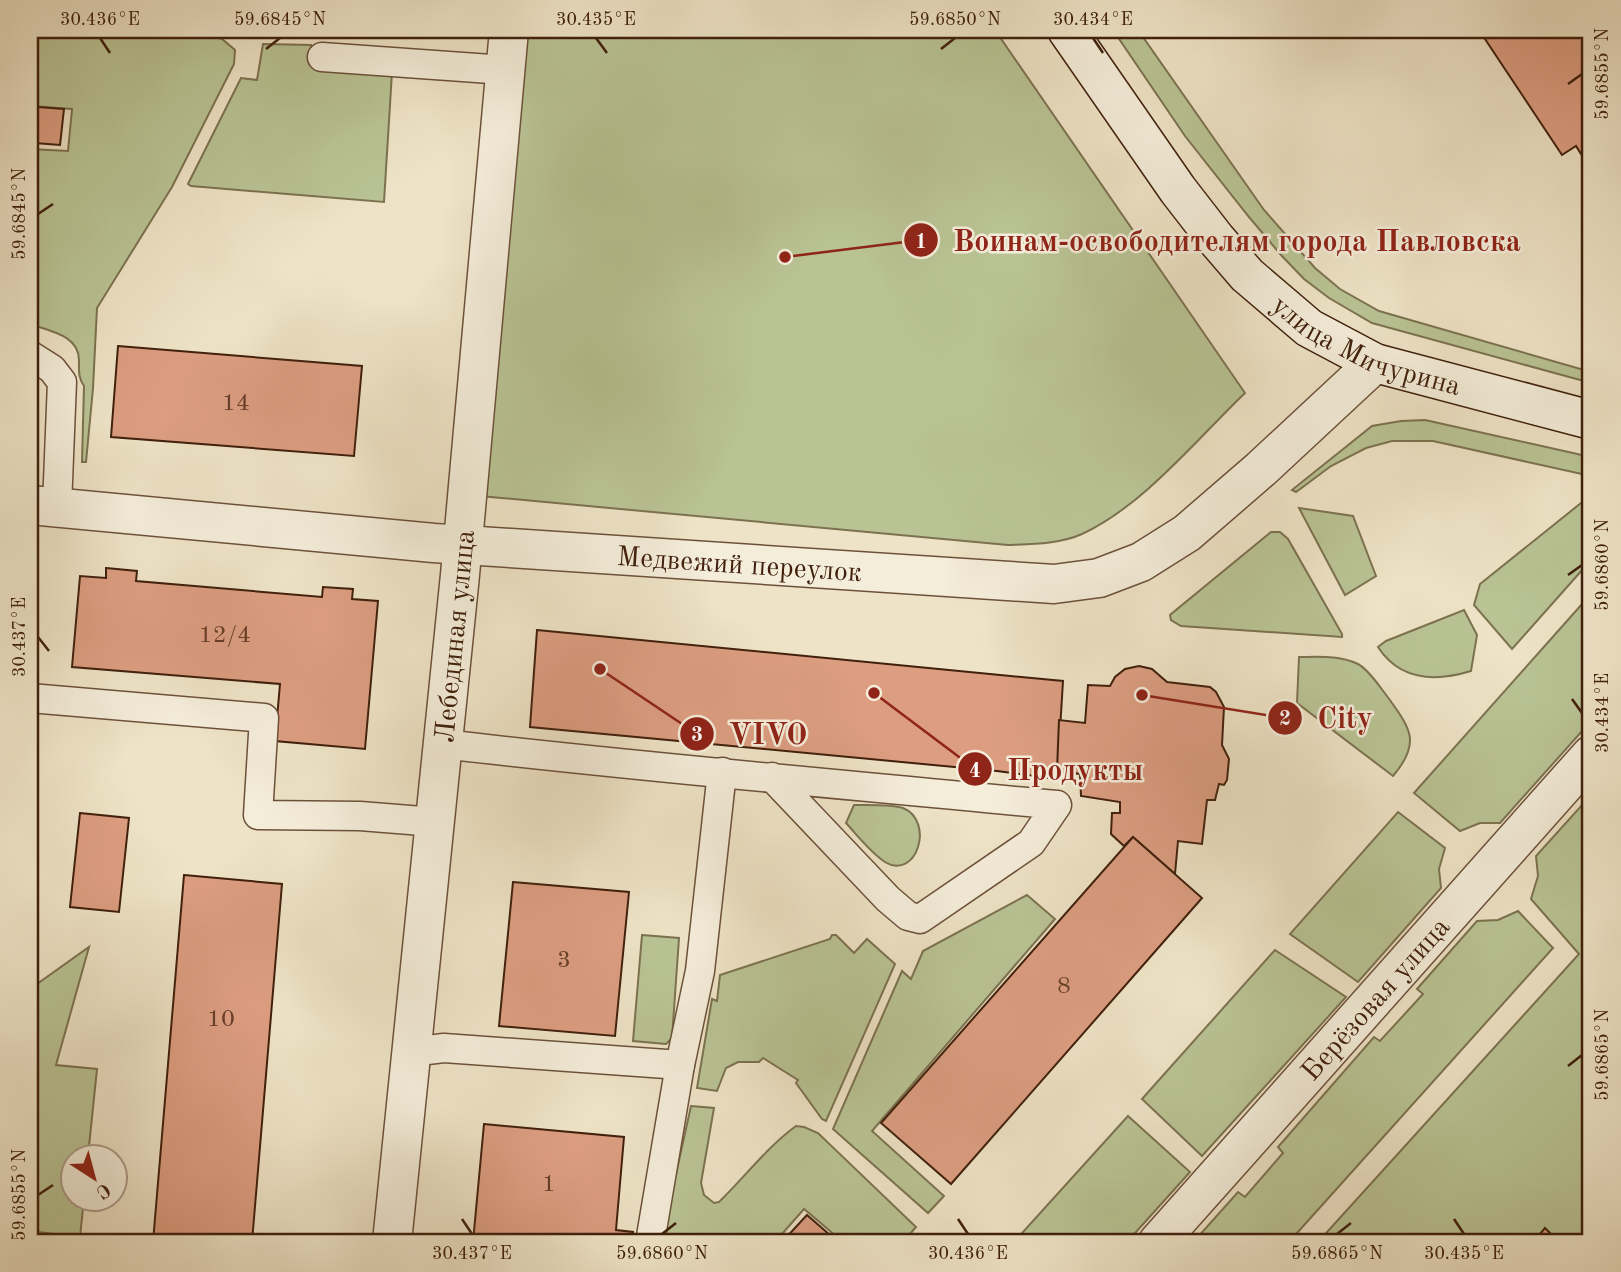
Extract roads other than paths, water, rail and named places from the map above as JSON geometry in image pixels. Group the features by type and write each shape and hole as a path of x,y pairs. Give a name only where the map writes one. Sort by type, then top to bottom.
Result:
{"street":[{"name":"Лебединая улица","path":"392,1242 463,544 509,30"},
{"name":"улица Мичурина","path":"1067,30 1178,190 1231,258 1274,300 1309,328 1375,363 1591,419"},
{"name":"Медвежий переулок","path":"43,505 434,543 1054,583 1099,578 1141,562 1187,533 1261,470 1375,363"},
{"name":"Берёзовая улица","path":"1158,1242 1591,755"}],"lane":[{"path":"322,57 505,70"},
{"path":"30,355 52,369 62,382 43,505"},
{"path":"30,698 264,718 258,815 360,816 435,822"},
{"path":"443,744 1057,805 1031,842 920,919 908,916 888,899 772,777"},
{"path":"650,1242 680,1065 700,971 722,772"},
{"path":"410,1052 444,1048 680,1065"}],"place":[{"name":"Воинам-освободителям города Павловска","path":"785,257"},
{"name":"VIVO","path":"600,669"},
{"name":"Продукты","path":"874,693"},
{"name":"City","path":"1142,695"}]}
